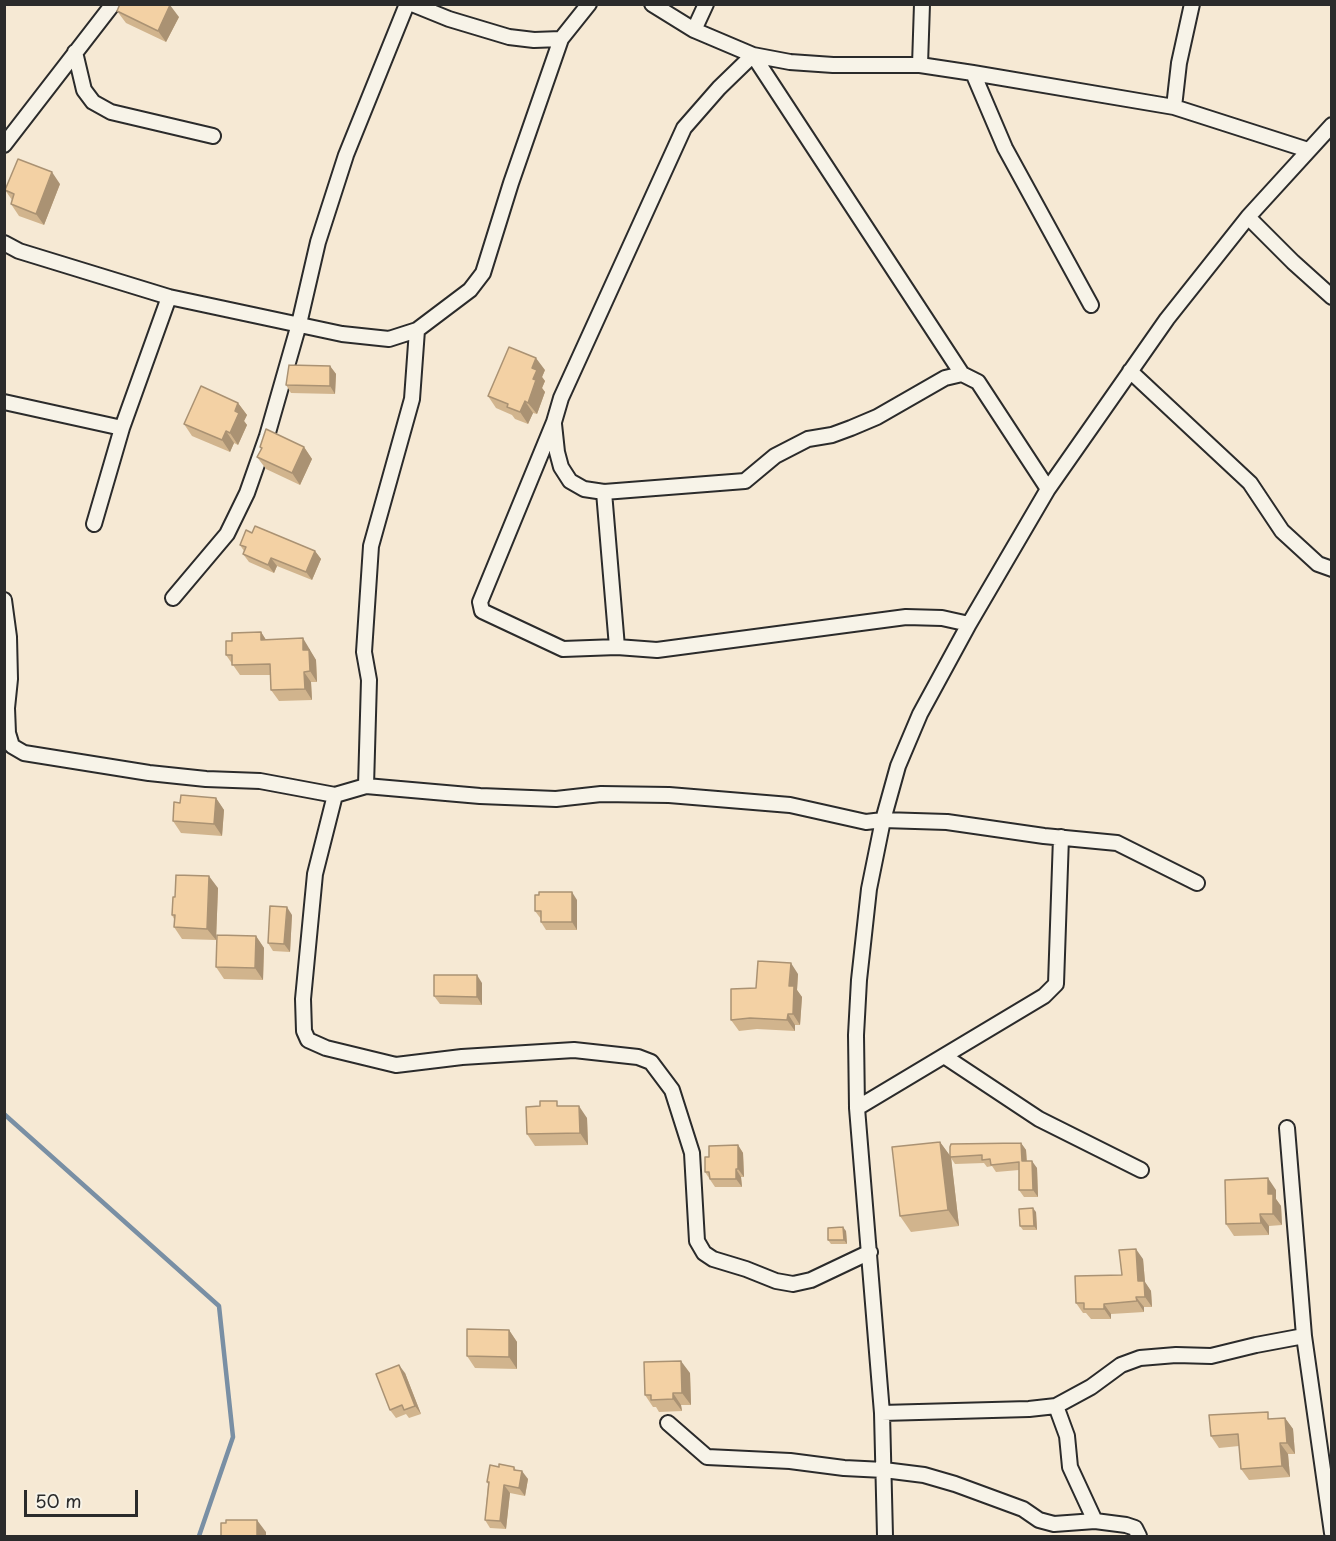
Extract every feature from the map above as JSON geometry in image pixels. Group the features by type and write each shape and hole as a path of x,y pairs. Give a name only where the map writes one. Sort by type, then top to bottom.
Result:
{"street":[{"path":"4,145 113,4"},
{"path":"173,598 227,534 247,493 267,436 299,324 318,242 346,155 407,4"},
{"path":"412,4 449,19 509,37 534,40 561,39"},
{"path":"4,243 20,251 169,297 342,334 389,339 417,330 470,290 483,273 510,183 561,39 589,4"},
{"path":"652,4 694,30 753,56 790,62 833,65 920,64 1174,107 1308,150"},
{"path":"694,30 705,4"},
{"path":"920,64 922,4"},
{"path":"1174,107 1179,63 1192,4"},
{"path":"75,52 84,90 93,102 111,112 213,136"},
{"path":"753,56 963,374 978,382 1048,489"},
{"path":"753,56 718,88 684,128 561,398 554,422 480,602 482,611 563,649 616,647 657,650 906,617 942,618 969,624"},
{"path":"973,73 1005,148 1091,305"},
{"path":"885,1536 882,1413 858,1108 856,1035 858,980 869,890 883,820 898,766 920,714 969,624 1048,489 1167,319 1248,217 1332,125"},
{"path":"1248,217 1332,297"},
{"path":"94,524 122,428 169,297"},
{"path":"366,786 369,680 364,652 370,546 412,399 417,330"},
{"path":"1130,371 1250,483 1282,531 1318,564 1332,569"},
{"path":"554,422 561,467 570,481 584,489 604,492 745,482 775,456 808,439 832,435 851,428 877,417 945,378 963,374"},
{"path":"4,402 122,428"},
{"path":"604,492 616,647"},
{"path":"4,600 9,637 8,733 12,746 24,753 149,774 260,781 334,795 366,786 556,799 601,794 669,795 728,798 789,805 866,822 883,820 946,822 1117,843 1197,883"},
{"path":"334,795 315,874 303,999 304,1031 308,1040 326,1047 396,1065 462,1057 574,1050 638,1057 651,1062 672,1090 692,1153 698,1241 704,1253 713,1259 776,1281 793,1284 811,1280 870,1252"},
{"path":"858,1108 1044,996 1056,984 1061,837"},
{"path":"945,1056 1039,1119 1141,1170"},
{"path":"1287,1128 1304,1335 1328,1473 1332,1533"},
{"path":"882,1413 1029,1409 1056,1406 1091,1387 1121,1365 1140,1358 1176,1355 1211,1356 1304,1335"},
{"path":"1056,1406 1067,1437 1070,1467 1095,1521"},
{"path":"668,1423 707,1457 790,1461 924,1475 1023,1509 1039,1520 1054,1524 1095,1521 1126,1525 1135,1528 1139,1536"}],"building":[{"path":"120,4 170,5 158,31 117,11"},
{"path":"18,159 52,172 36,214 11,204 14,194 5,190"},
{"path":"509,347 536,358 532,368 537,370 533,379 536,380 528,403 525,401 520,412 488,396"},
{"path":"289,365 330,366 330,386 286,385"},
{"path":"201,386 238,403 235,411 239,413 230,433 226,431 222,440 184,424"},
{"path":"266,429 304,447 292,473 257,457 262,448 260,447"},
{"path":"255,526 315,551 306,572 271,558 268,565 243,554 246,547 240,545 246,530 252,533"},
{"path":"261,632 261,640 303,638 303,650 309,650 310,671 304,672 305,689 271,690 270,664 232,665 232,655 226,655 226,641 232,641 232,633"},
{"path":"181,795 216,798 214,824 173,821 174,802 180,803"},
{"path":"176,875 209,876 207,929 174,927 175,915 172,915"},
{"path":"539,892 572,892 572,922 541,922 541,911 535,911 535,895 539,895"},
{"path":"270,906 287,907 284,944 268,943"},
{"path":"217,935 256,936 255,968 216,967"},
{"path":"758,961 791,963 789,986 794,986 793,1014 788,1014 787,1020 750,1018 731,1020 731,989 756,988"},
{"path":"434,975 477,975 477,997 434,996"},
{"path":"540,1101 557,1101 557,1106 579,1106 580,1133 527,1134 526,1107 540,1106"},
{"path":"940,1142 948,1210 900,1216 892,1147"},
{"path":"1021,1143 1022,1161 1032,1161 1033,1190 1019,1190 1019,1162 991,1165 990,1159 982,1160 982,1155 950,1157 951,1144"},
{"path":"738,1145 736,1179 710,1179 709,1172 705,1172 705,1157 709,1157 709,1146"},
{"path":"1268,1178 1268,1194 1273,1194 1273,1214 1260,1214 1261,1223 1226,1224 1225,1180"},
{"path":"1033,1208 1034,1226 1020,1226 1019,1209"},
{"path":"843,1227 844,1240 828,1240 828,1228"},
{"path":"1136,1249 1138,1281 1144,1281 1145,1297 1136,1297 1137,1301 1104,1304 1104,1309 1084,1309 1084,1303 1076,1303 1075,1276 1122,1275 1119,1250"},
{"path":"467,1329 509,1330 509,1357 467,1356"},
{"path":"681,1361 682,1393 673,1393 673,1399 651,1400 651,1395 645,1395 644,1362"},
{"path":"399,1365 415,1406 404,1410 402,1405 390,1410 376,1374"},
{"path":"1268,1412 1268,1419 1285,1418 1287,1443 1280,1443 1282,1466 1241,1469 1238,1434 1211,1436 1209,1415"},
{"path":"499,1464 522,1471 519,1488 504,1485 500,1521 485,1520 490,1465 499,1467"},
{"path":"226,1520 257,1520 257,1536 221,1536 221,1523 226,1523"}],"waterway":[{"path":"4,1114 219,1306 233,1437 199,1536"}]}
